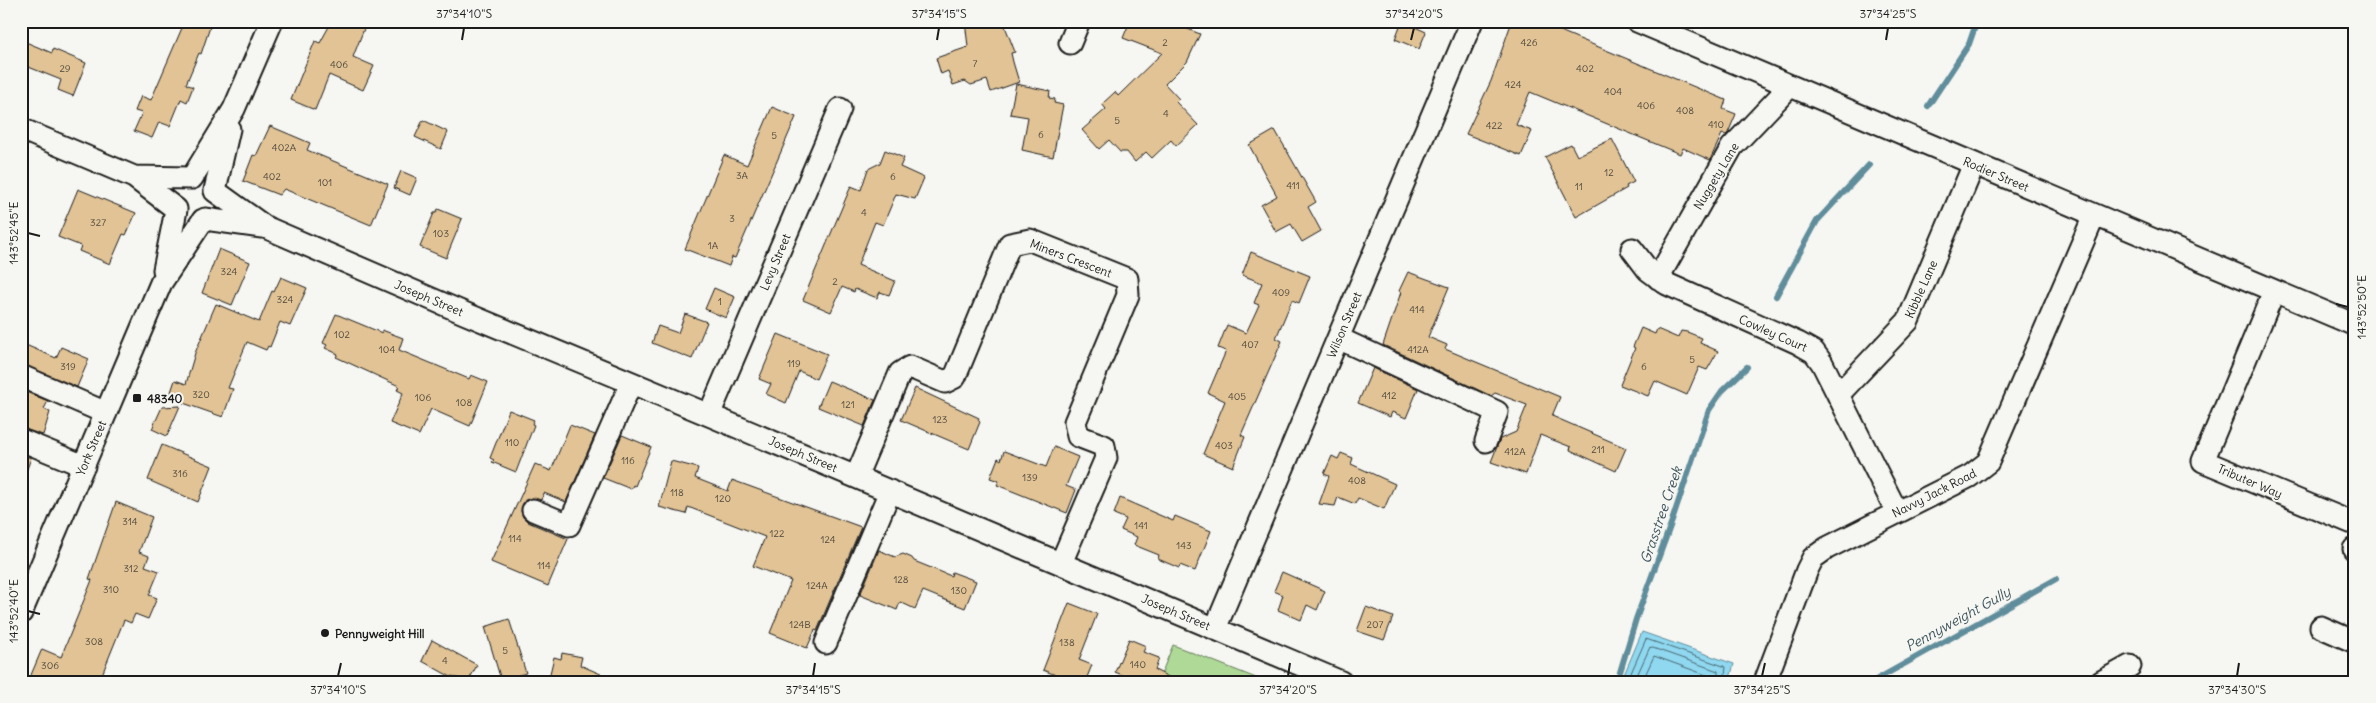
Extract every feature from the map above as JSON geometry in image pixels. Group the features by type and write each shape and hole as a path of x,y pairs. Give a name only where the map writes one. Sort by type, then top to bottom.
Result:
{"street":[{"path":"176,209 174,198 177,188 191,178 234,109 272,21"},
{"path":"1070,43 1079,21"},
{"name":"Wilson Street","path":"1215,629 1472,21"},
{"name":"Rodier Street","path":"1637,21 2355,325"},
{"name":"Nuggety Lane","path":"1658,278 1732,147 1790,86"},
{"path":"21,129 134,177 188,220 204,220 217,204 215,190 234,109"},
{"name":"Levy Street","path":"710,415 840,109"},
{"name":"Kibble Lane","path":"1838,395 1908,321 1974,164"},
{"path":"134,177 191,178 207,182 215,190"},
{"name":"Joseph Street","path":"215,190 265,227 464,314 710,415 1341,682"},
{"name":"York Street","path":"161,283 176,209"},
{"name":"Navvy Jack Road","path":"1766,682 1811,561 1827,548 1977,472 1988,462 2094,216"},
{"name":"Joseph Street","path":"204,220 265,227"},
{"name":"York Street","path":"21,614 161,283 204,220"},
{"name":"Miners Crescent","path":"856,477 900,373 910,367 945,382 955,377 1010,244 1030,240 1127,280 1128,295 1075,422 1078,436 1104,446 1106,458 1061,564"},
{"name":"Cowley Court","path":"1632,249 1658,278 1683,293 1810,349 1822,363 1897,512"},
{"name":"Tributer Way","path":"2274,291 2202,461 2355,524"},
{"path":"1338,338 1497,412 1486,441"},
{"path":"21,376 106,413"},
{"path":"533,510 569,525 631,382"},
{"path":"21,440 84,466"},
{"path":"826,643 890,491"},
{"path":"2321,628 2355,642"},
{"path":"2101,682 2130,666"}],"green space":[{"path":"1173,645 1266,682 1158,682"}],"water":[{"path":"1642,632 1734,664 1729,682 1621,682"}],"building":[{"path":"185,21 212,21 201,54 199,53 186,84 193,87 187,102 181,99 170,126 159,122 152,138 134,131 142,113 135,111 141,96 151,100"},
{"path":"332,21 367,21 353,57 374,66 363,90 329,75 315,110 291,100 315,41 320,43"},
{"path":"965,21 1003,21 1015,52 1011,53 1019,82 991,92 987,80 971,85 965,81 953,85 948,71 941,74 936,58 968,47"},
{"path":"1138,21 1168,21 1200,34 1187,62 1165,84 1179,99 1176,102 1198,125 1176,146 1171,140 1152,158 1146,152 1135,162 1127,152 1120,152 1109,140 1099,149 1082,130 1106,109 1102,104 1115,92 1118,96 1162,53 1123,38 1128,26"},
{"path":"1402,21 1426,32 1419,49 1395,39"},
{"path":"1512,21 1543,21 1565,33 1726,100 1723,109 1736,114 1728,133 1726,135 1722,134 1710,160 1683,148 1680,154 1530,92 1516,125 1532,131 1521,156 1466,134 1491,81"},
{"path":"21,40 52,53 53,49 86,63 73,96 58,90 61,80 21,64"},
{"path":"1016,84 1050,91 1049,98 1055,99 1054,103 1063,105 1053,157 1022,150 1028,117 1010,114"},
{"path":"772,107 796,117 735,258 732,257 729,266 685,249 724,155 747,165"},
{"path":"423,120 448,132 441,149 415,137"},
{"path":"270,126 310,143 307,150 388,184 371,225 284,189 279,195 243,181 253,155 256,156"},
{"path":"1275,130 1316,202 1308,207 1321,231 1302,242 1291,224 1276,232 1261,205 1277,196 1249,145"},
{"path":"1612,139 1634,182 1626,186 1627,188 1576,217 1545,157 1571,144 1577,156"},
{"path":"885,150 904,158 900,167 924,178 915,199 896,194 883,225 875,222 858,265 895,281 889,295 880,292 877,298 855,289 854,292 842,287 831,312 803,300 851,186 861,190 868,169 880,163"},
{"path":"401,171 417,178 410,195 394,188"},
{"path":"78,189 136,213 126,235 123,234 110,264 79,251 81,246 58,237"},
{"path":"438,209 462,219 446,258 420,247 434,213"},
{"path":"219,249 250,262 232,305 202,293"},
{"path":"1251,252 1310,276 1299,303 1292,300 1276,338 1282,341 1241,435 1245,437 1233,467 1203,454 1225,401 1208,393 1226,351 1218,348 1227,325 1246,333 1259,305 1254,303 1262,283 1242,275"},
{"path":"1408,272 1449,287 1428,337 1447,345 1445,349 1560,397 1552,416 1626,448 1616,471 1570,450 1571,447 1540,435 1526,474 1491,462 1500,439 1516,432 1527,405 1495,393 1491,396 1383,345 1401,292 1399,291"},
{"path":"281,277 307,288 290,326 280,322 270,347 268,346 266,350 247,342 228,388 233,389 223,417 169,398 175,380 186,384 195,353 216,304 259,322 272,291 274,292"},
{"path":"714,288 735,297 726,318 705,309"},
{"path":"336,314 382,333 382,330 403,338 399,350 469,379 471,375 488,382 470,426 431,409 419,435 390,423 403,393 397,390 399,386 336,357 338,354 325,348 327,345 323,343"},
{"path":"685,314 707,322 692,359 652,343 658,326 678,333"},
{"path":"1641,328 1655,334 1657,329 1678,338 1681,331 1687,332 1702,338 1700,343 1718,351 1707,370 1699,367 1687,395 1655,381 1648,396 1620,385"},
{"path":"778,334 827,354 816,379 799,371 786,403 766,394 771,384 759,379"},
{"path":"21,343 56,358 61,347 89,359 77,387 21,364"},
{"path":"1373,368 1418,389 1406,418 1392,412 1390,417 1358,403"},
{"path":"829,381 875,400 864,426 818,407"},
{"path":"915,388 979,418 980,422 969,449 901,420"},
{"path":"21,390 48,401 44,409 50,412 43,435 21,428"},
{"path":"180,406 167,436 152,429 162,407"},
{"path":"509,410 534,420 532,424 534,425 516,472 492,462 494,460 490,458"},
{"path":"570,425 595,435 566,502 544,493 541,500 532,498 525,500 521,511 523,517 528,522 568,539 548,586 491,562 535,464 551,471"},
{"path":"622,435 651,447 635,486 633,485 631,489 603,478"},
{"path":"162,445 212,466 198,502 148,480"},
{"path":"1054,447 1078,457 1066,486 1076,490 1067,513 997,485 999,481 990,478 998,458 1001,460 1004,451 1046,467"},
{"path":"1341,453 1353,458 1351,464 1395,484 1384,509 1358,498 1355,504 1338,497 1335,506 1319,504 1329,476 1324,474 1332,456 1338,459"},
{"path":"21,454 31,458 23,480 21,479"},
{"path":"671,461 698,468 695,478 728,491 732,480 861,527 817,631 815,630 807,648 770,633 791,581 753,566 765,537 688,507 686,514 659,507"},
{"path":"1120,498 1173,521 1175,516 1211,531 1195,571 1180,565 1179,568 1158,559 1159,555 1134,545 1137,537 1121,530 1126,519 1114,514"},
{"path":"116,502 152,517 139,552 149,556 145,566 159,571 149,595 157,598 148,619 135,614 131,623 124,620 99,682 28,682 42,649 61,657 92,580 89,579"},
{"path":"879,550 895,557 903,554 914,561 951,576 952,572 976,581 965,608 923,591 915,609 900,602 897,610 860,595"},
{"path":"1282,572 1325,591 1317,610 1307,605 1301,620 1278,610 1283,595 1274,591"},
{"path":"1069,603 1097,614 1079,660 1092,665 1085,682 1073,682 1043,670"},
{"path":"1366,607 1393,617 1384,640 1357,631"},
{"path":"509,619 526,673 501,680 485,627"},
{"path":"1129,639 1146,646 1143,652 1159,658 1155,670 1178,682 1139,682 1115,672"},
{"path":"432,640 477,665 468,682 451,677 422,661"},
{"path":"562,653 582,657 580,665 619,682 548,682 554,657 561,659"}],"waterway":[{"name":"Grasstree Creek","path":"1928,106 1969,44 1977,21"},
{"name":"Grasstree Creek","path":"1776,296 1817,221 1869,165"},
{"name":"Grasstree Creek","path":"1617,682 1636,619 1672,521 1709,410 1722,391 1747,367"},
{"name":"Pennyweight Gully","path":"1872,682 2056,579"}],"place":[{"name":"48340","path":"137,398"},
{"name":"Pennyweight Hill","path":"325,633"}]}
